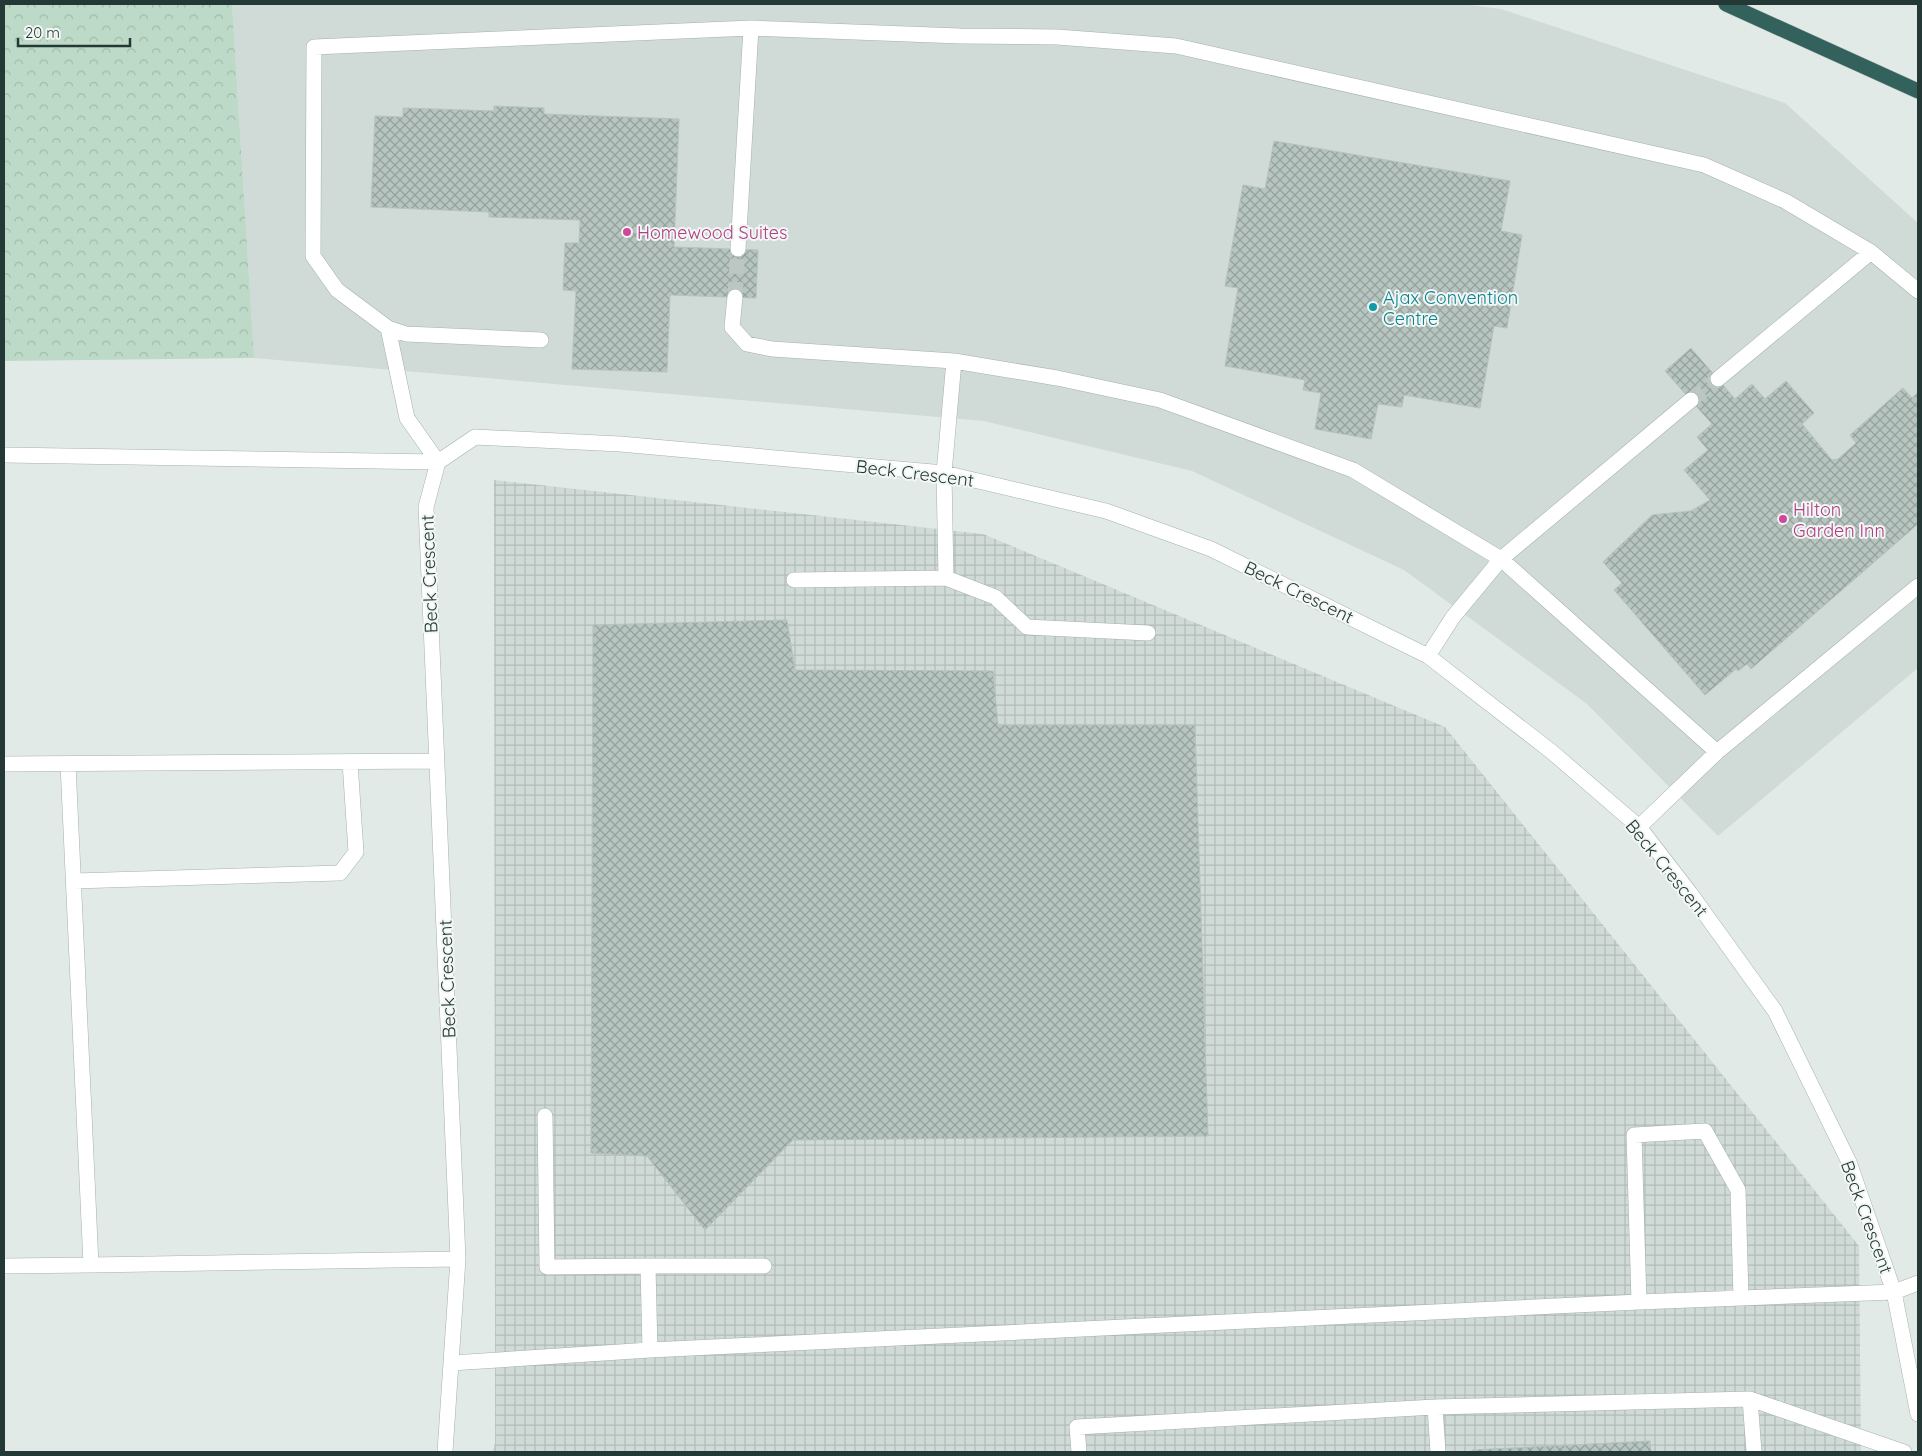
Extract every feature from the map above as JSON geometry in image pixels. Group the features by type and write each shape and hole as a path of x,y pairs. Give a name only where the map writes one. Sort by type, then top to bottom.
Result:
{"highway":[{"path":"1726,4 1918,92"}],"street":[{"path":"738,248 751,28"},
{"path":"541,340 413,335 388,328 337,290 313,256 314,48 751,28 960,36 1057,37 1176,46 1704,165 1785,201 1871,252 1918,292"},
{"path":"1718,379 1871,252"},
{"path":"735,297 732,327 747,344 772,349 954,361 1057,378 1160,400 1353,470 1501,559 1717,752"},
{"path":"388,328 406,418 438,462"},
{"path":"946,578 944,473 954,361"},
{"path":"1428,656 1453,617 1501,559 1690,400"},
{"name":"Beck Crescent","path":"445,1452 458,1259 426,507 438,462 475,437 620,444 944,473 1106,511 1211,549 1428,656 1552,752 1639,827 1690,893 1775,1012 1849,1162 1894,1292 1918,1414"},
{"path":"4,455 438,462"},
{"path":"794,580 946,578 995,597 1027,628 1148,633"},
{"path":"1639,827 1717,752 1918,586"},
{"path":"4,764 437,761"},
{"path":"74,881 340,873 356,852 350,762"},
{"path":"68,764 91,1265"},
{"path":"546,1116 547,1267 764,1266"},
{"path":"1639,1302 1634,1135 1705,1131 1738,1190 1741,1298"},
{"path":"4,1266 458,1259"},
{"path":"648,1266 650,1350"},
{"path":"451,1363 650,1350 1639,1302 1894,1292 1918,1283"},
{"path":"1750,1399 1754,1452"},
{"path":"1079,1452 1077,1427 1435,1407 1750,1399 1904,1452"},
{"path":"1435,1407 1438,1452"}],"shaded area":[{"path":"232,4 1463,4 1501,9 1785,103 1918,223 1918,668 1718,836 1587,704 1404,570 1192,471 984,421 254,358"},
{"path":"494,480 983,534 1445,727 1859,1246 1861,1452 493,1452 495,1443"}],"green space":[{"path":"4,4 232,4 254,358 4,361"}],"building":[{"name":"Homewood Suites","path":"494,106 544,108 544,114 679,119 674,247 758,250 756,298 670,295 667,372 572,369 576,291 563,290 565,243 579,243 580,220 489,217 489,212 371,207 375,116 403,117 403,108 494,111"},
{"name":"Ajax Convention Centre","path":"1274,141 1510,181 1501,231 1522,235 1507,328 1494,326 1480,408 1404,395 1402,407 1378,404 1371,439 1315,429 1321,393 1303,390 1305,380 1225,366 1238,288 1225,286 1243,185 1265,189"},
{"name":"Hilton Garden Inn","path":"1691,348 1735,399 1752,384 1765,399 1786,381 1814,413 1802,424 1832,460 1838,459 1856,443 1850,435 1903,388 1912,398 1918,392 1918,524 1751,669 1747,664 1738,671 1736,669 1705,695 1614,590 1622,583 1603,562 1652,515 1691,511 1710,500 1684,470 1708,450 1697,437 1712,424 1665,371"},
{"path":"787,620 795,670 993,671 998,725 1195,725 1208,1136 793,1140 705,1230 647,1156 591,1153 593,625"},
{"path":"1650,1441 1651,1452 1472,1452 1472,1450"}],"tunnel":[{"path":"735,297 738,249"},
{"path":"1691,400 1718,379"}],"place":[{"name":"Homewood Suites","path":"627,232"},
{"name":"Ajax Convention Centre","path":"1373,307"},
{"name":"Hilton Garden Inn","path":"1783,519"}]}
